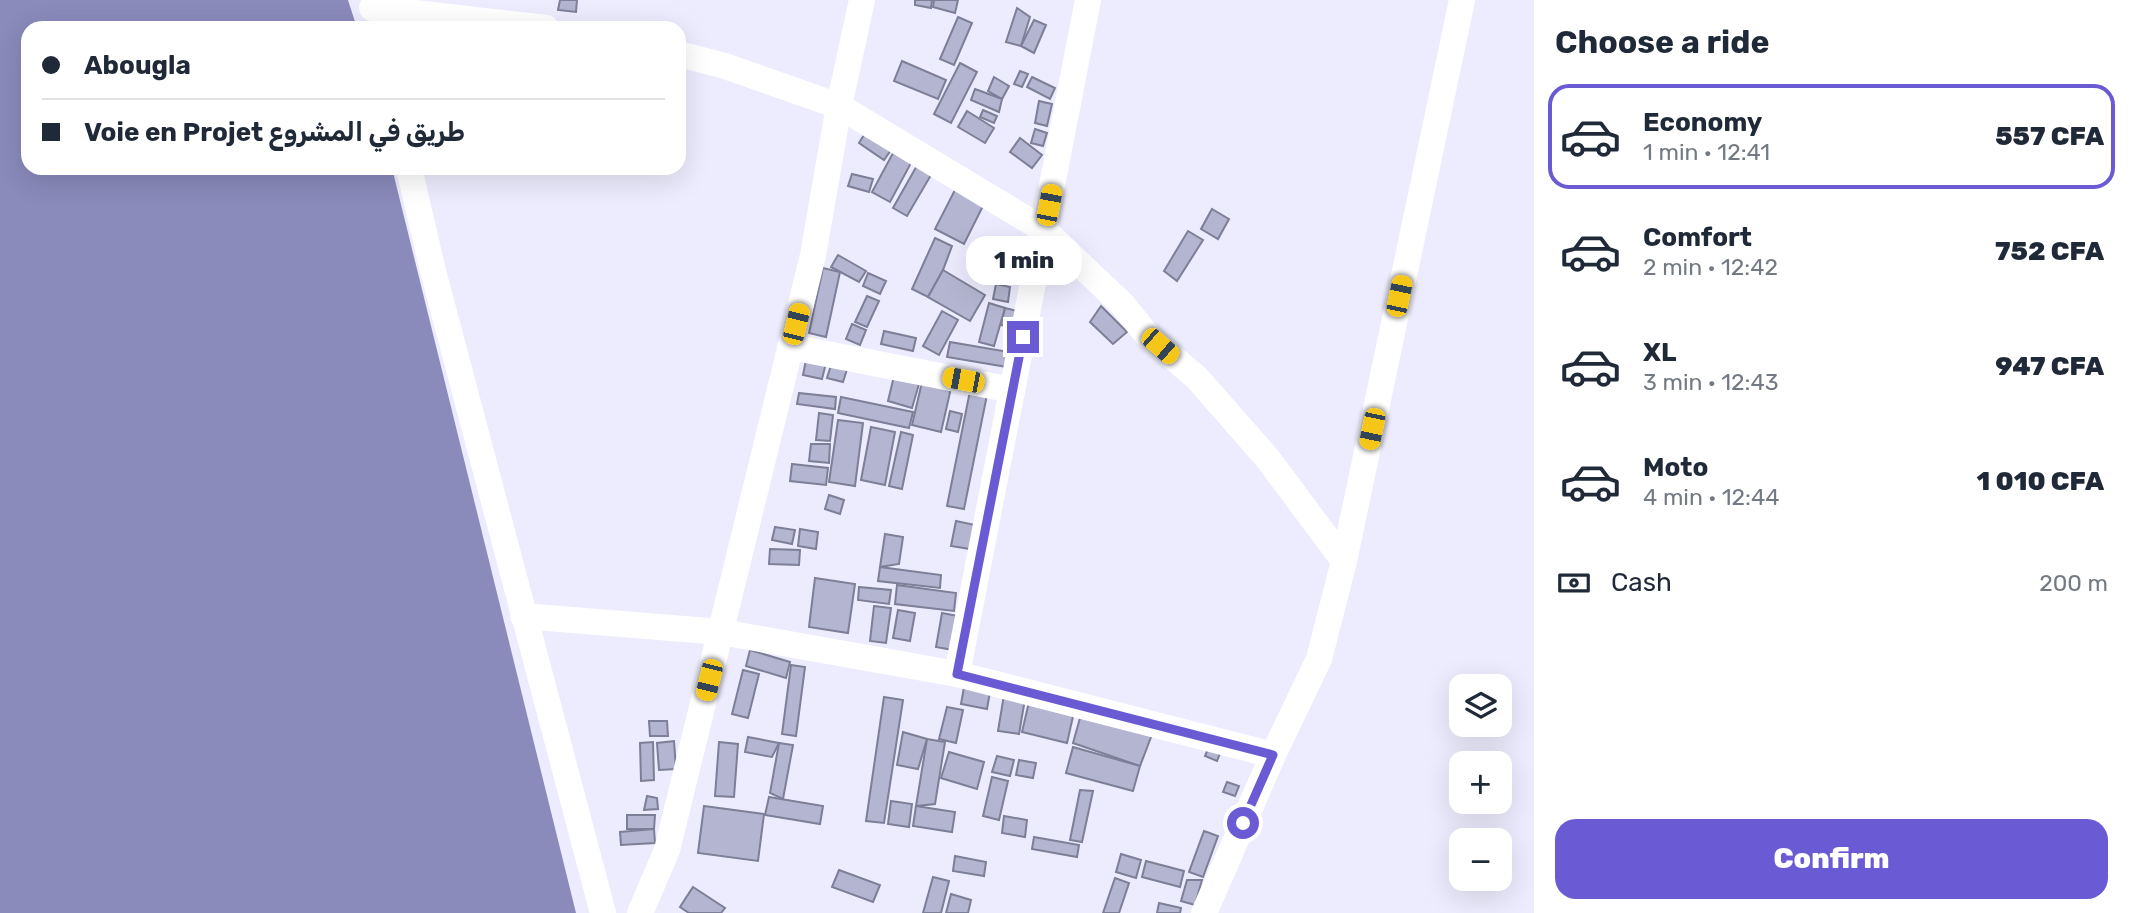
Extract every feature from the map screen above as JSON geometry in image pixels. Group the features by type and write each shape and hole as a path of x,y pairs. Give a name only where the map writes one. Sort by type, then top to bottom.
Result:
{"street":[{"path":"640,913 667,850 813,256 839,106 862,0"},
{"path":"957,674 1088,0"},
{"path":"1204,913 1273,755 1319,659 1344,561 1462,0"},
{"path":"373,12 470,21"},
{"path":"686,56 724,66 839,106 1044,230 1122,305 1148,336 1198,378 1268,459 1344,561"},
{"path":"411,175 436,285 603,913"},
{"path":"790,347 1012,390"},
{"path":"523,616 721,632 957,674 1273,755"}],"water":[{"path":"0,0 348,0 355,21 21,21 21,175 394,175 576,913 0,913"}],"building":[{"path":"560,0 577,0 576,12 558,10"},
{"path":"915,0 932,0 931,8 915,5"},
{"path":"934,0 958,0 955,13 933,7"},
{"path":"1017,8 1030,17 1021,46 1006,42"},
{"path":"958,17 972,23 954,65 940,59"},
{"path":"1034,20 1046,25 1034,53 1021,46"},
{"path":"902,61 946,80 938,99 894,81"},
{"path":"960,63 977,72 951,123 934,114"},
{"path":"1020,71 1028,74 1022,87 1014,84"},
{"path":"994,77 1009,86 1002,99 988,91"},
{"path":"1032,77 1055,88 1050,99 1027,87"},
{"path":"975,89 1002,99 999,112 971,100"},
{"path":"1039,101 1052,104 1047,126 1035,123"},
{"path":"983,110 997,116 994,123 980,117"},
{"path":"967,111 994,128 985,143 958,127"},
{"path":"1035,129 1047,133 1043,146 1031,143"},
{"path":"867,130 893,147 884,160 859,143"},
{"path":"1020,138 1042,155 1032,168 1010,152"},
{"path":"893,153 911,163 890,202 872,192"},
{"path":"919,162 934,170 907,216 893,208"},
{"path":"852,174 873,179 869,192 848,186"},
{"path":"958,184 987,198 964,244 935,229"},
{"path":"1212,209 1229,219 1218,239 1201,229"},
{"path":"1188,231 1203,240 1177,281 1164,271"},
{"path":"935,238 952,246 928,297 912,289"},
{"path":"838,255 866,271 859,282 831,267"},
{"path":"823,268 840,272 826,337 809,333"},
{"path":"943,270 985,295 970,321 928,297"},
{"path":"868,273 886,281 880,294 863,286"},
{"path":"996,284 1010,287 1008,302 993,299"},
{"path":"867,296 879,301 867,327 855,322"},
{"path":"989,303 1005,308 994,346 979,342"},
{"path":"1101,306 1127,332 1113,344 1090,322"},
{"path":"1005,308 1021,312 1017,329 1001,325"},
{"path":"942,311 958,320 939,355 923,346"},
{"path":"852,324 866,330 860,345 846,339"},
{"path":"884,331 916,338 913,351 881,344"},
{"path":"950,342 1009,352 1007,367 947,357"},
{"path":"807,355 827,359 822,379 803,375"},
{"path":"832,362 848,366 843,382 827,378"},
{"path":"894,376 919,384 912,408 888,401"},
{"path":"922,382 951,388 941,432 912,425"},
{"path":"971,386 988,390 964,509 947,506"},
{"path":"799,393 836,397 835,409 797,404"},
{"path":"841,397 913,412 909,428 838,413"},
{"path":"950,411 962,414 958,432 946,429"},
{"path":"819,413 833,415 830,441 816,440"},
{"path":"838,420 863,423 855,486 829,482"},
{"path":"871,427 895,432 885,485 861,480"},
{"path":"901,432 913,435 902,489 889,486"},
{"path":"811,444 830,444 829,463 809,461"},
{"path":"792,464 828,468 826,485 790,481"},
{"path":"829,495 844,500 840,514 825,509"},
{"path":"956,521 975,525 970,549 951,546"},
{"path":"775,527 795,530 792,544 772,540"},
{"path":"800,529 818,532 816,549 798,546"},
{"path":"885,534 903,537 899,564 880,567"},
{"path":"770,549 800,550 799,565 769,564"},
{"path":"880,567 941,575 940,588 878,581"},
{"path":"815,578 855,584 848,633 809,627"},
{"path":"897,585 956,593 954,611 895,604"},
{"path":"859,587 891,590 889,604 858,600"},
{"path":"874,606 891,608 886,643 870,641"},
{"path":"898,610 915,613 910,641 893,638"},
{"path":"942,613 958,616 953,650 936,647"},
{"path":"750,650 790,662 786,678 746,666"},
{"path":"791,665 805,667 796,736 782,734"},
{"path":"743,670 759,674 748,718 732,714"},
{"path":"964,687 990,692 987,709 961,704"},
{"path":"1004,695 1025,699 1019,734 998,731"},
{"path":"884,697 903,700 884,823 866,821"},
{"path":"1029,702 1074,712 1067,743 1022,732"},
{"path":"947,707 963,710 956,743 939,739"},
{"path":"1082,711 1153,732 1140,766 1073,743"},
{"path":"649,721 667,721 668,736 650,736"},
{"path":"903,732 927,739 918,769 897,765"},
{"path":"748,737 779,743 772,757 745,752"},
{"path":"927,739 945,742 935,804 916,806"},
{"path":"674,741 676,769 659,770 657,743"},
{"path":"653,742 654,780 641,781 640,743"},
{"path":"719,742 738,744 734,797 715,796"},
{"path":"779,743 793,745 783,799 770,793"},
{"path":"1210,744 1222,748 1217,761 1205,756"},
{"path":"1073,747 1140,766 1133,791 1066,773"},
{"path":"949,752 984,762 977,789 941,778"},
{"path":"997,756 1014,760 1010,776 992,772"},
{"path":"1019,760 1036,763 1033,778 1016,775"},
{"path":"992,777 1008,781 999,820 983,816"},
{"path":"1227,782 1239,786 1235,796 1223,792"},
{"path":"1080,790 1093,791 1082,842 1070,840"},
{"path":"647,796 657,798 658,809 644,810"},
{"path":"769,797 823,806 820,824 765,815"},
{"path":"891,801 912,804 909,827 888,824"},
{"path":"704,806 764,814 758,861 698,853"},
{"path":"916,806 955,812 952,832 913,826"},
{"path":"627,815 655,815 654,829 627,829"},
{"path":"1004,816 1027,820 1025,837 1002,833"},
{"path":"654,829 655,843 621,845 620,832"},
{"path":"1204,831 1218,836 1203,877 1189,872"},
{"path":"1034,837 1079,845 1077,857 1032,849"},
{"path":"1121,854 1141,860 1136,878 1116,872"},
{"path":"955,856 986,862 984,876 953,871"},
{"path":"1146,861 1184,871 1180,887 1142,877"},
{"path":"839,870 880,885 873,902 832,887"},
{"path":"933,877 949,881 941,913 923,913"},
{"path":"1115,878 1129,883 1119,913 1103,913"},
{"path":"1187,880 1202,880 1195,905 1181,901"},
{"path":"693,887 725,908 721,913 689,913 680,907"},
{"path":"951,894 971,900 968,913 946,913"},
{"path":"1159,903 1181,908 1180,913 1157,913"}],"route":[{"path":"1023,337 957,674 1273,755 1243,823"}]}
